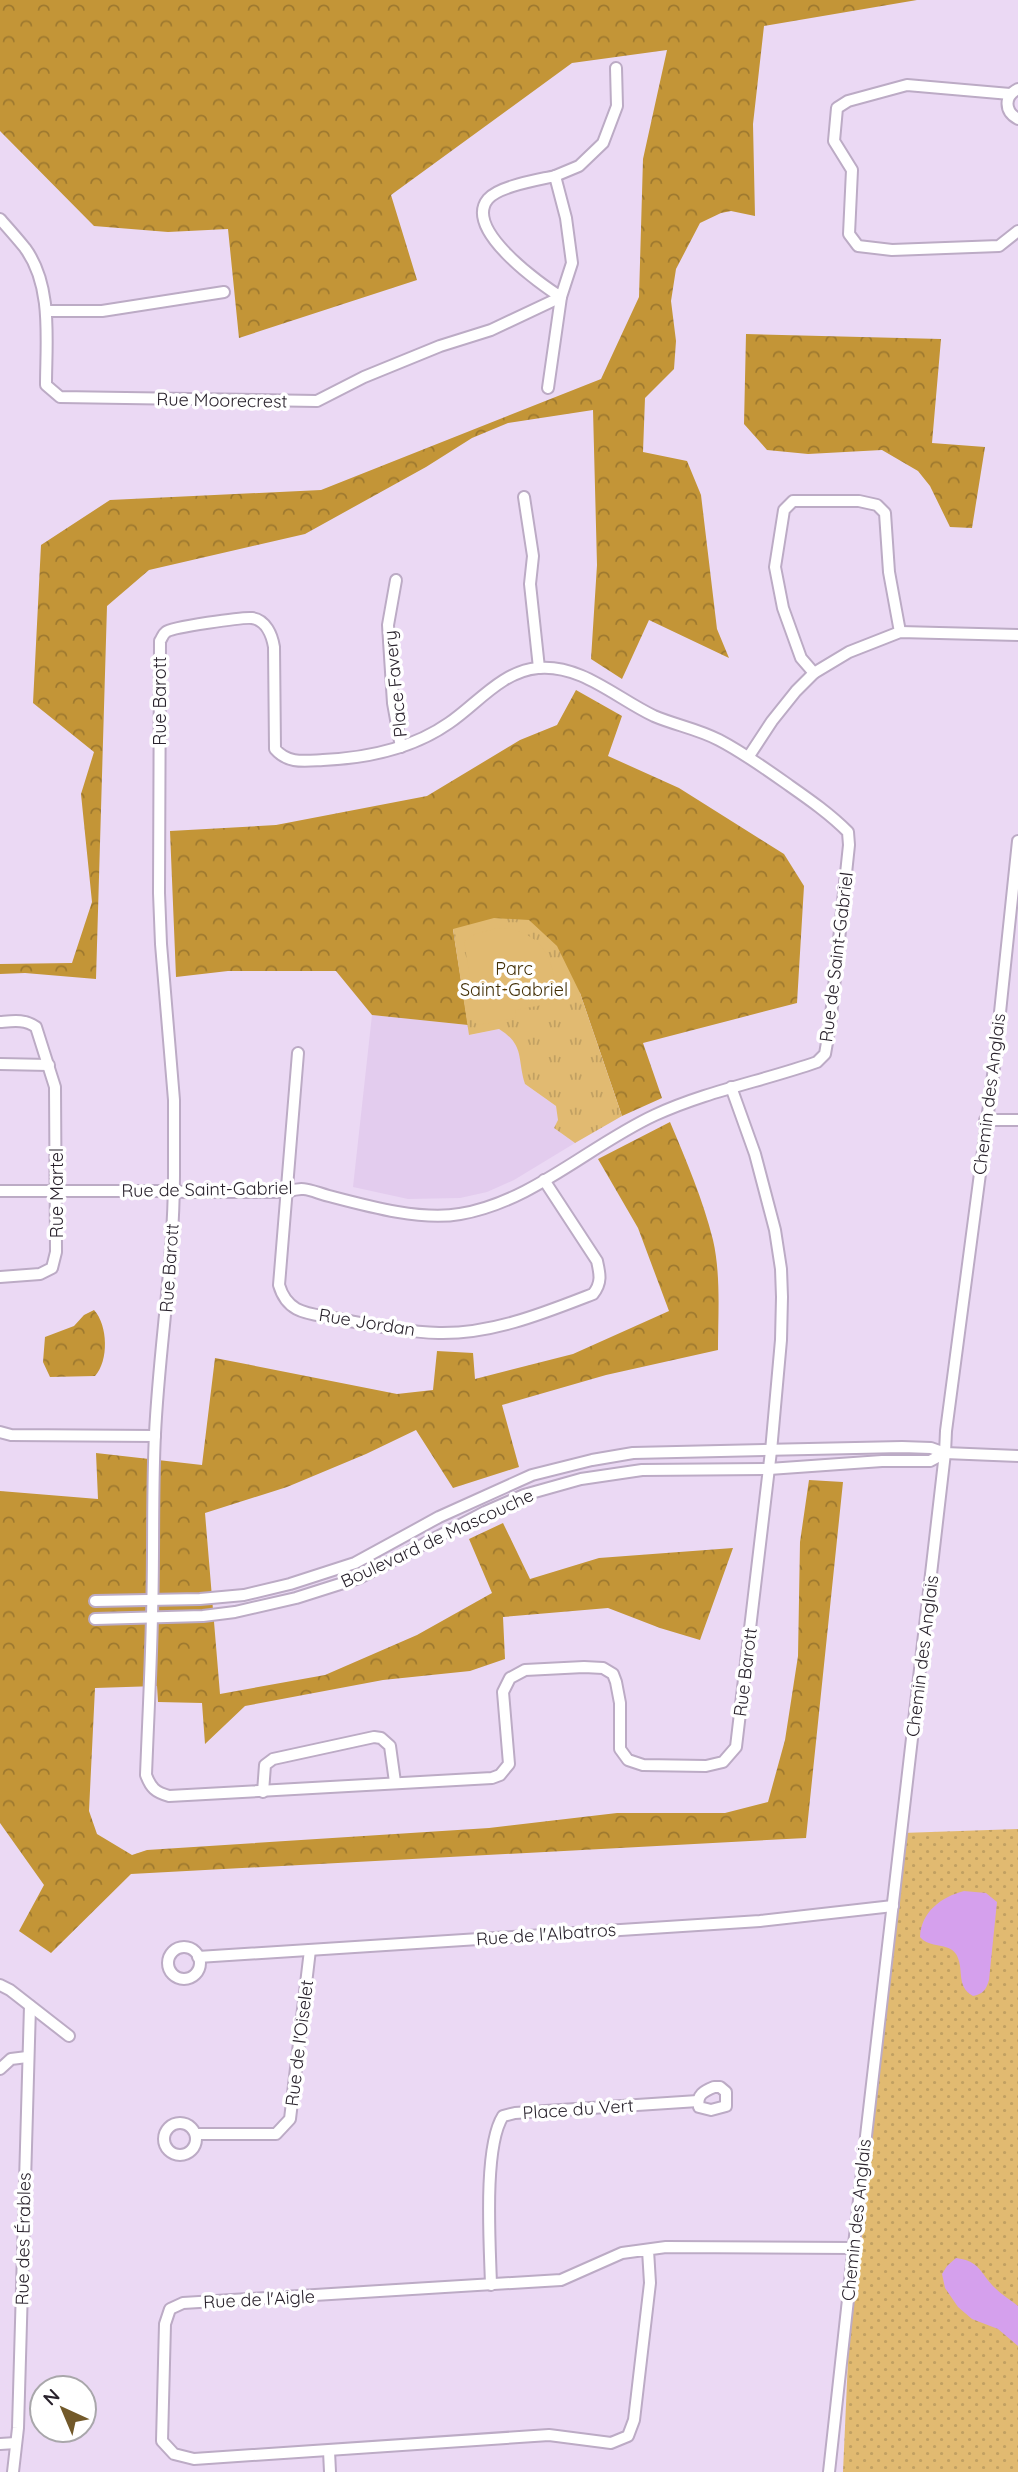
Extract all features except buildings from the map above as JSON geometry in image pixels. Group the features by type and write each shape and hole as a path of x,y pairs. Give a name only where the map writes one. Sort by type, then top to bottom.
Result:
{"street":[{"path":"561,297 537,281 498,245 484,217 484,205 490,196 579,166 603,143 617,106 616,68"},
{"path":"1014,91 907,85 848,100 837,108 834,141 852,170 849,234 858,246 891,250 999,246 1018,231"},
{"path":"1014,91 1008,99 1008,109 1018,119"},
{"path":"548,388 561,297 572,263 566,218 555,176"},
{"name":"Rue Moorecrest","path":"0,219 26,250 40,283 46,311 46,385 60,397 317,401 364,377 440,346 491,330 561,297"},
{"path":"46,311 102,312 224,292"},
{"path":"524,497 533,556 531,594 538,668"},
{"path":"814,673 801,658 783,608 775,567 784,510 793,501 859,501 877,505 885,513 889,572 900,632"},
{"name":"Place Favery","path":"396,580 388,625 393,703 401,747"},
{"name":"Rue de Saint-Gabriel","path":"0,1191 56,1189 288,1192 298,1188 399,1211 444,1216 461,1214 494,1205 544,1180 657,1114 730,1087 817,1062 825,1054 849,845 848,832 832,816 749,756 716,738 657,717 620,698 585,675 538,668 502,681 448,724 401,747 358,759 283,759 275,749 272,634 253,618 204,624"},
{"name":"Rue Barott","path":"204,624 185,625 166,631 160,641 159,893 174,1100 174,1191 170,1279 155,1436 146,1775 151,1788 157,1793 169,1796 263,1792 492,1778 509,1764 503,1692 510,1678 533,1670 603,1668 613,1674 618,1690 620,1749 628,1760 643,1765 706,1766 723,1762 736,1747 771,1451 781,1340 781,1269 775,1230 755,1154 730,1087"},
{"path":"749,756 796,691 814,673 849,652 900,632 1018,635"},
{"name":"Chemin des Anglais","path":"829,2472 952,1381 995,1060 1018,841"},
{"name":"Rue Martel","path":"0,1022 30,1022 36,1027 49,1065 55,1087 56,1189 56,1252 52,1268 40,1274 0,1277"},
{"path":"288,1192 298,1052"},
{"path":"0,1064 49,1065"},
{"path":"985,1120 1018,1120"},
{"name":"Rue Jordan","path":"288,1192 279,1285 283,1298 295,1310 391,1329 441,1333 485,1329 534,1316 593,1294 599,1286 597,1261 544,1180"},
{"path":"0,1432 11,1435 155,1436"},
{"name":"Boulevard de Mascouche","path":"95,1601 152,1601 244,1595 329,1572 355,1563 478,1498 552,1469 633,1453 902,1447 931,1448 945,1453 1018,1456"},
{"name":"Boulevard de Mascouche","path":"95,1619 203,1616 234,1612 274,1604 340,1585 409,1553 485,1512 524,1495 562,1484 642,1469 769,1469 882,1461 930,1461 945,1453"},
{"path":"263,1792 265,1765 273,1759 374,1737 382,1738 390,1746 395,1782"},
{"name":"Rue de l'Albatros","path":"198,1957 760,1921 893,1906"},
{"name":"Rue de l'Oiselet","path":"196,2133 276,2134 290,2119 310,1950"},
{"path":"0,1985 69,2036"},
{"name":"Rue des Érables","path":"13,2472 30,2006"},
{"path":"0,2069 11,2059 27,2057"},
{"name":"Place du Vert","path":"491,2285 488,2205 495,2128 503,2116 698,2101"},
{"name":"Rue de l'Aigle","path":"648,2250 650,2283 634,2420 628,2436 611,2442 549,2435 194,2459 174,2454 162,2441 165,2324 170,2309 183,2303 561,2280 622,2253 666,2247 853,2248"},
{"path":"0,2444 16,2443"},
{"path":"329,2451 330,2472"}],"shaded area":[{"path":"372,1015 468,1025 470,1035 499,1029 511,1036 518,1047 525,1084 556,1106 559,1120 554,1128 575,1143 514,1180 487,1192 460,1198 408,1199 353,1187"},
{"path":"964,1891 986,1893 997,1902 989,1980 984,1991 973,1996 964,1987 959,1960 953,1950 929,1943 920,1937 928,1913 948,1897"},
{"path":"956,2258 979,2268 995,2288 1018,2306 1018,2346 998,2329 972,2319 958,2307 945,2288 942,2274"}],"green space":[{"path":"0,0 917,0 764,26 753,124 755,216 731,211 700,223 676,269 671,301 676,341 674,369 645,398 643,452 687,461 701,495 717,629 729,658 649,620 622,679 591,659 597,565 593,410 508,423 472,438 426,467 305,534 149,570 107,606 96,979 25,973 0,974 0,964 72,963 92,902 81,794 94,752 33,703 41,545 110,500 321,490 601,379 639,297 643,159 667,50 572,63 391,195 417,280 239,338 228,229 168,232 94,226 0,131"},
{"path":"746,334 941,339 932,443 985,447 972,528 950,527 930,486 918,471 882,450 808,454 767,450 744,424"},
{"path":"576,690 622,716 608,756 679,788 784,854 804,886 797,1003 643,1043 662,1098 622,1116 580,993 453,929 468,1025 372,1015 336,971 228,971 176,977 170,831 276,825 427,796 520,740 557,725"},
{"name":"Parc Saint-Gabriel","path":"494,918 529,920 557,946 580,993 622,1116 575,1143 554,1128 558,1120 556,1106 525,1084 519,1053 513,1041 499,1029 469,1035 453,929"},
{"path":"498,928 526,935 545,951 554,975 553,1003 515,1010 516,1018 478,1025 469,1018 462,979 470,978 464,941 475,934"},
{"path":"670,1122 699,1195 716,1253 718,1350 606,1375 502,1405 519,1467 453,1488 416,1430 287,1487 205,1513 220,1694 325,1675 417,1635 492,1593 469,1539 503,1523 530,1579 599,1558 733,1548 700,1640 608,1608 503,1617 505,1659 470,1671 383,1680 245,1706 205,1744 202,1703 158,1702 157,1686 95,1688 89,1811 97,1834 132,1855 147,1850 489,1828 617,1813 725,1813 768,1802 785,1740 798,1656 800,1542 809,1480 843,1482 806,1838 131,1874 51,1953 19,1931 44,1885 0,1823 0,1491 98,1499 96,1453 202,1465 215,1358 397,1394 433,1390 437,1351 473,1353 475,1379 573,1354 669,1311 638,1228 598,1159"},
{"path":"94,1310 102,1325 105,1343 100,1369 95,1376 50,1377 43,1362 45,1337 74,1326 84,1315"},
{"path":"1018,1829 1018,2472 843,2472 853,2248 902,1833"}]}
